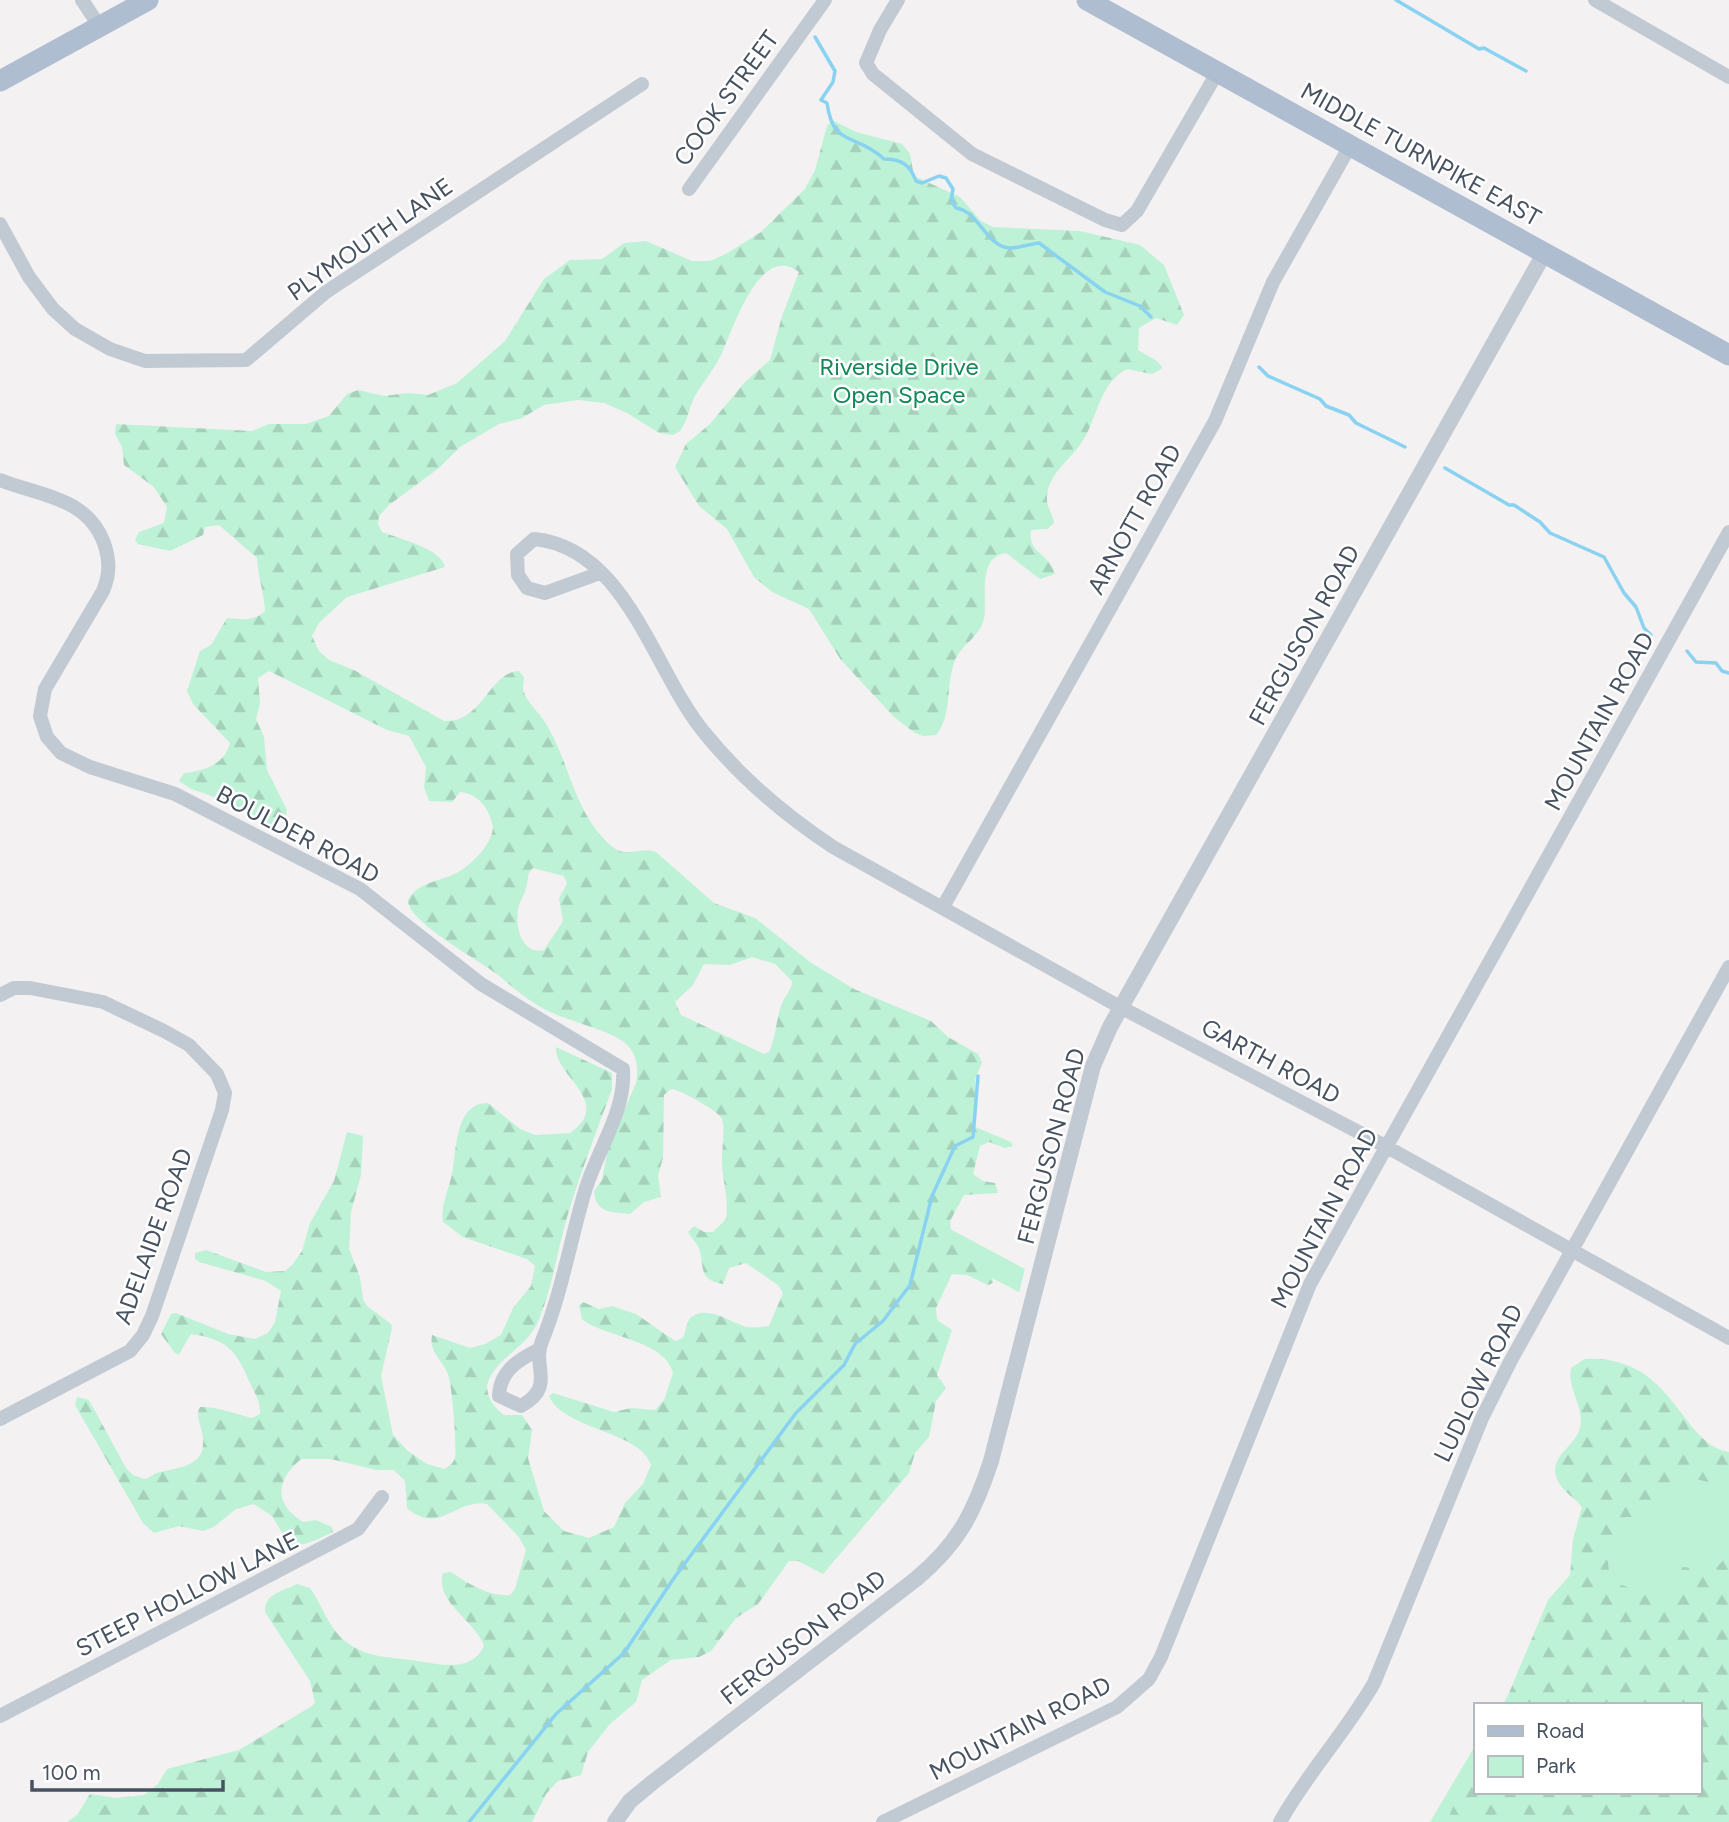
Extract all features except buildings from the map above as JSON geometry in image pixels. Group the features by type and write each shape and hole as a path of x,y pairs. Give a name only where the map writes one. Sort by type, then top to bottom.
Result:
{"main road":[{"path":"0,82 148,0"},
{"name":"MIDDLE TURNPIKE EAST","path":"1087,0 1729,355"}],"street":[{"path":"82,0 100,27"},
{"name":"COOK STREET","path":"689,189 825,0"},
{"path":"898,0 880,30 866,62 873,74 972,154 1122,225 1137,211 1217,73"},
{"path":"1595,0 1729,76"},
{"name":"PLYMOUTH LANE","path":"0,224 29,277 53,309 75,329 110,349 145,361 246,360 326,292 642,84"},
{"name":"ARNOTT ROAD","path":"943,907 1215,421 1273,282 1350,146"},
{"name":"FERGUSON ROAD","path":"615,1822 630,1801 653,1782 940,1559 964,1528 979,1497 991,1461 1093,1066 1120,1007 1545,252"},
{"name":"BOULDER ROAD","path":"0,480 66,501 83,511 99,530 108,554 109,575 103,591 45,689 40,716 47,737 61,753 90,767 174,794 360,889 481,984 623,1069 625,1091 585,1190 558,1301 538,1350"},
{"name":"MOUNTAIN ROAD","path":"883,1822 1117,1707 1149,1679 1161,1657 1310,1284 1729,532"},
{"name":"GARTH ROAD","path":"600,573 545,593 527,588 517,575 517,554 534,539 556,541 578,553 621,592 678,696 702,730 749,782 794,821 833,847 1120,1007 1387,1147 1729,1338"},
{"name":"LUDLOW ROAD","path":"1280,1822 1305,1781 1352,1721 1374,1684 1482,1418 1570,1250 1729,967"},
{"name":"ADELAIDE ROAD","path":"0,995 14,988 30,988 103,1002 189,1045 217,1074 225,1093 222,1110 143,1335 130,1351 0,1419"},
{"name":"STEEP HOLLOW LANE","path":"0,1716 358,1529 382,1497"}],"green space":[{"name":"Riverside Drive Open Space","path":"832,120 856,132 902,144 910,154 914,176 960,197 981,221 993,227 1080,231 1140,245 1164,265 1184,315 1177,325 1156,318 1139,328 1138,350 1157,361 1163,368 1152,374 1127,369 1110,383 1082,442 1051,481 1047,500 1054,523 1047,529 1031,530 1031,538 1032,544 1049,562 1055,574 1040,579 1006,553 990,562 985,580 984,619 954,663 947,710 936,735 923,736 915,733 895,718 841,660 809,609 772,592 754,577 727,529 699,506 675,467 686,444 710,424 745,382 770,360 782,316 799,272 785,266 771,269 749,294 721,355 695,396 680,431 673,435 659,433 627,413 604,403 578,400 544,405 522,418 499,424 460,447 439,468 389,505 379,516 378,524 382,532 428,550 442,561 445,567 347,597 319,623 312,636 319,651 329,660 354,670 444,721 468,714 500,680 519,671 524,677 524,693 557,744 591,822 614,848 624,852 656,852 714,903 755,918 810,962 854,989 931,1021 948,1037 978,1054 982,1062 975,1080 975,1127 1011,1142 1013,1146 1005,1148 989,1142 980,1146 973,1174 983,1181 995,1183 998,1193 964,1195 950,1221 952,1238 980,1254 988,1265 993,1283 988,1285 967,1275 952,1274 936,1308 937,1320 952,1330 937,1375 946,1388 936,1401 929,1437 915,1453 909,1473 823,1574 798,1561 789,1561 758,1604 736,1618 711,1651 699,1657 671,1660 642,1680 636,1702 610,1724 588,1752 581,1775 558,1781 546,1794 532,1822 67,1822 77,1815 90,1794 117,1798 144,1795 158,1784 167,1769 239,1750 312,1706 315,1702 310,1681 265,1612 268,1601 276,1594 297,1584 310,1588 334,1629 345,1641 360,1650 385,1657 452,1665 470,1661 484,1646 480,1637 444,1593 443,1573 451,1572 471,1585 494,1594 510,1595 515,1589 526,1550 519,1537 487,1504 466,1506 439,1517 419,1516 407,1508 405,1481 394,1470 376,1470 331,1459 301,1459 287,1475 281,1491 286,1507 293,1515 303,1522 316,1520 332,1527 333,1532 317,1539 305,1544 289,1544 272,1516 254,1504 236,1509 214,1527 203,1531 179,1526 154,1533 143,1523 75,1405 77,1397 89,1400 126,1468 133,1475 145,1479 188,1465 200,1456 203,1440 198,1418 200,1407 252,1418 260,1414 259,1402 245,1372 230,1349 214,1339 191,1334 179,1354 175,1353 161,1334 171,1314 176,1313 228,1334 255,1339 268,1333 275,1322 281,1291 266,1281 199,1262 195,1259 195,1253 206,1250 266,1272 285,1271 302,1251 310,1223 334,1181 347,1132 363,1136 361,1175 351,1212 349,1249 360,1277 363,1299 367,1306 391,1324 392,1328 381,1376 393,1435 408,1451 427,1464 445,1469 455,1457 452,1402 448,1374 432,1347 432,1335 470,1348 485,1344 501,1335 513,1308 531,1286 535,1266 527,1259 463,1237 443,1222 444,1204 463,1119 477,1105 488,1103 520,1129 535,1135 570,1133 582,1122 586,1110 585,1100 563,1068 556,1047 612,1073 612,1089 571,1204 550,1286 537,1324 532,1333 496,1368 487,1385 490,1399 497,1409 504,1415 522,1415 532,1430 528,1458 544,1511 564,1531 589,1538 614,1527 625,1503 643,1484 651,1465 644,1454 633,1445 569,1416 557,1407 549,1396 553,1393 614,1412 631,1408 655,1410 664,1400 673,1373 668,1362 659,1353 582,1319 579,1305 583,1302 599,1309 612,1306 636,1314 675,1341 683,1338 689,1319 703,1313 718,1315 747,1327 769,1326 783,1293 778,1285 746,1263 729,1268 723,1284 708,1279 703,1270 698,1246 688,1232 694,1226 704,1232 713,1232 726,1219 722,1164 723,1124 719,1115 690,1096 671,1089 664,1095 663,1158 658,1175 661,1197 644,1202 630,1214 606,1210 598,1204 594,1191 602,1180 608,1148 636,1083 635,1056 618,1038 555,1014 533,1002 489,968 432,930 411,909 408,900 418,889 453,875 471,863 486,846 493,827 486,809 478,799 467,793 460,792 452,802 429,801 424,787 426,767 409,736 387,730 269,671 258,678 260,703 256,719 264,737 267,770 287,810 285,819 270,825 179,781 184,773 199,771 218,762 230,743 193,704 187,691 200,651 211,645 227,618 252,618 265,611 257,558 219,525 205,527 203,535 170,551 138,544 135,540 139,532 164,523 167,507 154,487 124,465 122,447 115,434 116,424 252,431 269,424 306,424 329,416 347,394 358,390 384,396 408,393 428,395 457,383 505,341 544,279 570,260 602,259 624,243 646,241 692,261 710,261 761,232 805,189 815,170 827,126","holes":["533,868 564,876 567,884 559,898 563,921 544,950 536,950 525,944 517,917 528,875","752,957 775,964 792,981 781,1007 772,1045 769,1052 764,1054 681,1015 675,1002 693,985 704,964 730,965"]},
{"path":"937,1222 1025,1269 1019,1292 992,1278 933,1233"},
{"path":"1585,1359 1615,1361 1638,1370 1657,1384 1698,1434 1712,1446 1729,1452 1729,1487 1679,1475 1671,1478 1657,1517 1626,1517 1619,1522 1608,1564 1610,1576 1616,1583 1665,1600 1683,1567 1712,1570 1722,1562 1729,1546 1729,1822 1446,1822 1474,1762 1474,1794 1701,1794 1701,1703 1505,1703 1548,1600 1570,1575 1573,1539 1582,1507 1564,1490 1555,1473 1559,1458 1575,1438 1581,1421 1572,1388 1571,1368"},
{"path":"1670,1442 1729,1466 1729,1822 1430,1822 1474,1748 1474,1794 1701,1794 1701,1703 1503,1703"}],"waterway":[{"path":"1396,0 1479,49 1484,48 1526,71"},
{"path":"815,37 835,71 833,82 821,100 827,103 834,127 840,133 884,159 904,164 916,181 922,183 939,176 946,178 953,189 951,200 956,208 971,215 995,242 1010,248 1039,243 1105,292 1140,306 1151,317"},
{"path":"1259,367 1268,376 1320,399 1326,406 1349,415 1356,423 1405,447"},
{"path":"1445,468 1509,505 1514,505 1540,522 1550,533 1604,557 1624,593 1636,607 1644,628 1651,635"},
{"path":"1687,651 1696,662 1716,663 1722,671 1729,673"},
{"path":"469,1822 556,1714 624,1653 674,1578 796,1413 844,1365 855,1344 883,1321 910,1285 932,1196 955,1146 973,1137 978,1076"}]}
